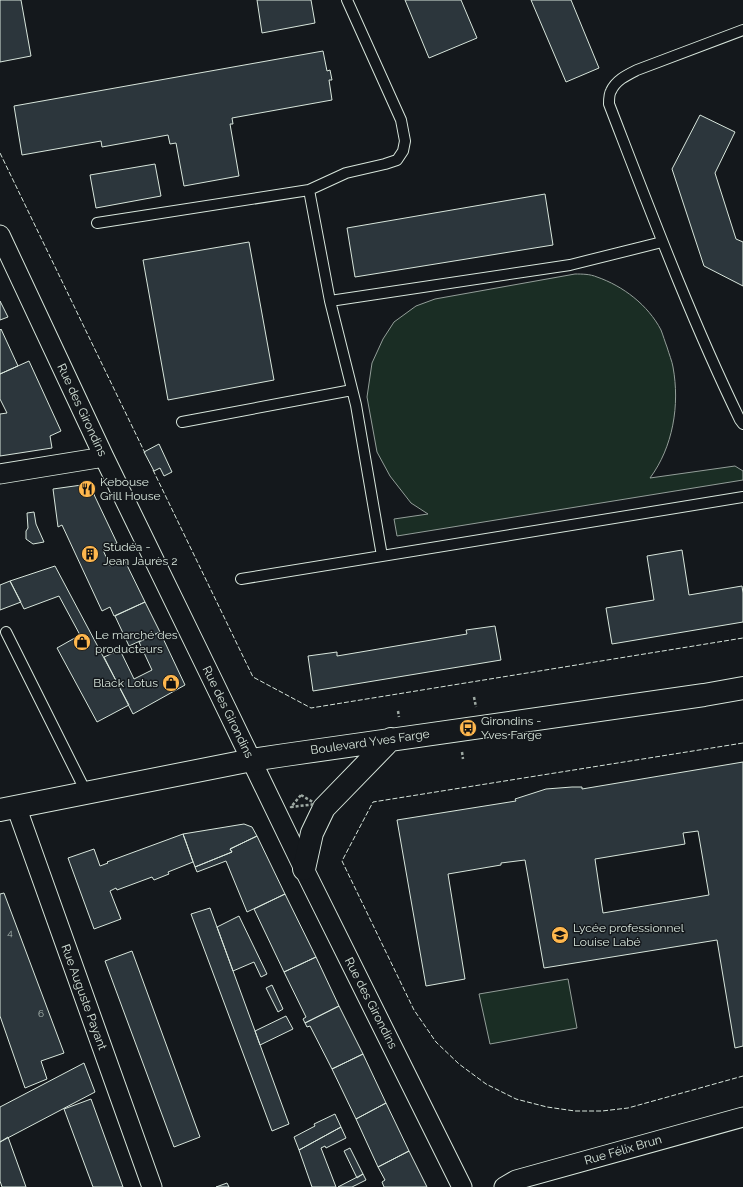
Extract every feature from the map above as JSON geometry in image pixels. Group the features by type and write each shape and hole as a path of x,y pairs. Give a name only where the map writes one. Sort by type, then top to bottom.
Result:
{"street":[{"name":"Rue des Girondins","path":"0,234 104,457 304,869 462,1187"},
{"path":"0,474 104,457"},
{"name":"Boulevard Yves Farge","path":"8,808 252,760 391,739 704,696 743,688"},
{"path":"304,869 312,832 324,808 391,739"},
{"name":"Rue Auguste Payant","path":"8,808 152,1187"},
{"name":"Rue Félix Brun","path":"504,1187 516,1180 743,1117"}],"lane":[{"path":"98,223 309,190 346,173 397,160 403,151 405,141 401,120 347,0"},
{"path":"743,30 627,75 617,82 610,92 609,104 662,242 715,369 743,424"},
{"path":"309,190 330,302 356,405 382,556"},
{"path":"330,302 570,265 662,242"},
{"path":"182,422 352,390"},
{"path":"241,580 743,497"},
{"path":"6,632 86,792"}],"green space":[{"path":"575,274 594,276 625,291 649,312 662,332 673,367 676,396 675,411 673,425 664,453 650,478 735,466 743,471 743,480 397,536 394,519 428,514 411,503 390,476 377,452 367,397 372,363 383,339 394,322 416,306 435,299"},
{"path":"568,979 577,1028 490,1044 479,994"}],"building":[{"path":"0,0 21,0 31,56 0,62"},
{"path":"257,0 311,0 315,23 262,33"},
{"path":"405,0 461,0 477,38 429,58"},
{"path":"531,0 571,0 599,68 566,82"},
{"path":"323,51 327,71 330,70 332,80 329,80 332,100 232,118 233,124 230,124 239,176 184,186 176,143 170,144 168,135 102,147 101,141 22,155 14,106"},
{"path":"700,115 735,132 715,173 736,239 743,242 743,286 704,266 672,169"},
{"path":"155,164 161,196 96,208 90,175"},
{"path":"545,194 553,245 355,277 347,228"},
{"path":"249,242 274,380 168,400 143,260"},
{"path":"0,301 8,317 0,320"},
{"path":"1,329 18,366 0,374 0,330"},
{"path":"29,361 61,431 50,436 52,448 0,456 0,414 7,413 0,399 0,374"},
{"path":"159,444 172,472 164,476 160,468 154,471 144,452"},
{"name":"Studéa - Jean Jaurès 2","path":"89,484 117,543 103,550 110,566 124,559 145,602 114,616 110,607 102,611 62,525 58,527 53,489"},
{"path":"34,512 36,524 44,542 33,544 26,539 26,531 28,528 27,513"},
{"path":"682,550 689,595 742,586 743,622 612,644 606,608 654,600 647,556"},
{"name":"Le marché des producteurs","path":"55,566 129,705 97,722 57,648 80,635 59,596 24,609 10,581"},
{"path":"10,581 21,602 0,610 0,585"},
{"path":"145,602 160,632 129,646 115,616"},
{"path":"495,626 501,660 313,691 308,656 337,652 337,656 467,634 466,630"},
{"path":"160,632 185,685 133,714 104,657 120,650 134,679 152,670 139,642"},
{"path":"743,762 743,1046 735,1048 717,940 544,968 525,860 501,863 501,865 448,874 465,979 426,986 397,820 516,801 515,799 546,789 582,787 582,789","holes":["698,831 709,895 603,913 595,859 685,844 683,833"]},
{"path":"244,824 252,827 257,836 230,849 232,852 195,867 183,834"},
{"path":"183,834 193,862 168,872 169,874 154,880 152,877 117,890 116,888 110,891 121,919 94,929 68,858 94,849 100,866 108,863 107,862"},
{"path":"257,836 285,894 247,912 226,861 197,872 195,867 232,852 230,849"},
{"path":"4,893 64,1053 41,1061 47,1079 25,1088 0,1016 0,894"},
{"path":"285,894 316,957 284,972 254,909"},
{"path":"210,908 289,1124 272,1131 191,914"},
{"path":"239,916 267,974 261,977 254,962 233,971 217,927"},
{"path":"132,951 200,1137 174,1147 105,961"},
{"path":"316,957 339,1006 305,1023 303,1019 306,1017 284,972"},
{"path":"272,985 283,1009 278,1012 266,988"},
{"path":"339,1006 363,1054 332,1069 310,1026 307,1027 305,1023"},
{"path":"286,1016 293,1029 260,1045 255,1031"},
{"path":"363,1054 386,1103 356,1119 332,1069"},
{"path":"84,1063 95,1092 0,1142 0,1107"},
{"path":"91,1099 123,1187 93,1187 64,1109"},
{"path":"386,1103 409,1151 378,1167 356,1119"},
{"path":"335,1114 341,1127 299,1150 294,1137 315,1126 314,1124"},
{"path":"341,1127 346,1138 326,1148 325,1146 321,1148 336,1187 312,1187 299,1150"},
{"path":"8,1137 26,1187 2,1187 0,1181 0,1142"},
{"path":"350,1148 363,1174 357,1178 344,1151"},
{"path":"409,1151 427,1187 384,1187 382,1182 385,1180 378,1167"},
{"path":"363,1174 366,1180 352,1187 338,1187"},
{"path":"227,1183 229,1187 216,1187"}],"fence":[{"path":"0,153 145,453"},
{"path":"153,470 253,677 311,708 743,638"},
{"path":"743,743 373,802 342,861 414,1010 436,1042 459,1064 486,1084 516,1099 547,1107 575,1111 602,1111 628,1108 743,1076"}],"place":[{"name":"Kebouse Grill House","path":"87,489"},
{"name":"Studéa - Jean Jaurès 2","path":"90,554"},
{"name":"Le marché des producteurs","path":"82,642"},
{"name":"Black Lotus","path":"171,683"},
{"name":"Girondins - Yves Farge","path":"468,728"},
{"name":"Lycée professionnel Louise Labé","path":"560,935"}]}
